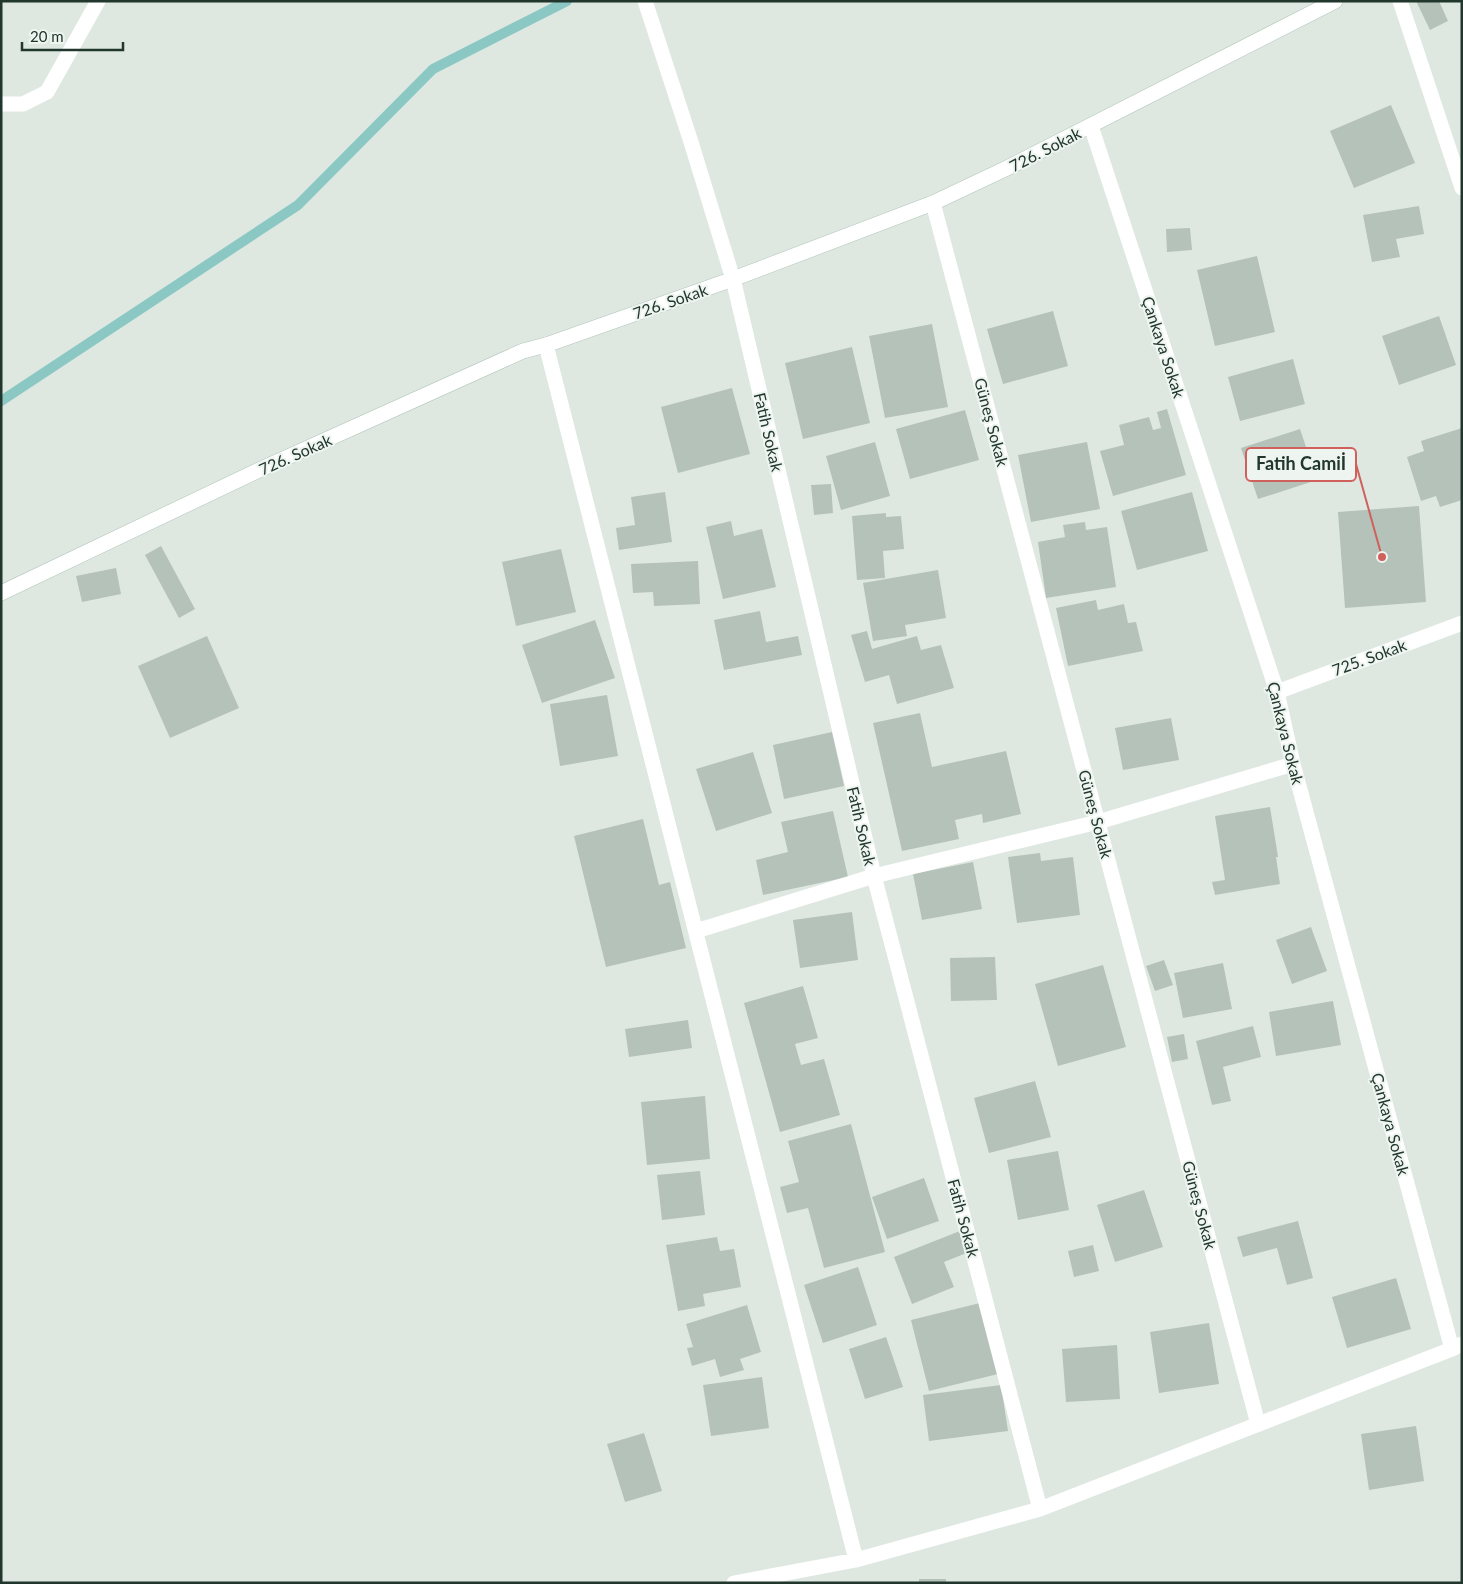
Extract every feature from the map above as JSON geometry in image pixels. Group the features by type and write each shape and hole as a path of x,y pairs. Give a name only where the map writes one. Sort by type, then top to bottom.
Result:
{"street":[{"path":"1,104 23,104 47,92 98,1"},
{"name":"Fatih Sokak","path":"645,1 692,142 733,279 874,876 1040,1508"},
{"name":"726. Sokak","path":"1,593 268,466 523,351 546,345 733,279 934,204 1335,1"},
{"path":"1400,1 1462,188"},
{"name":"Çankaya Sokak","path":"1091,126 1277,692 1293,764 1457,1347"},
{"name":"Güneş Sokak","path":"934,204 1258,1424"},
{"path":"546,345 856,1560"},
{"name":"725. Sokak","path":"1277,692 1462,623"},
{"path":"696,931 874,876 1098,822 1293,764"},
{"path":"734,1583 856,1560 1040,1508 1457,1347"}],"building":[{"path":"1416,1 1439,1 1448,21 1430,30"},
{"path":"1391,105 1415,163 1354,188 1330,131"},
{"path":"1419,206 1424,234 1396,239 1400,257 1372,262 1363,215"},
{"path":"1190,228 1192,250 1167,252 1166,229"},
{"path":"1257,256 1275,332 1215,346 1197,270"},
{"path":"1053,311 1068,366 1003,384 987,329"},
{"path":"1439,316 1456,365 1399,385 1382,336"},
{"path":"932,324 948,407 885,418 869,336"},
{"path":"852,347 870,423 803,439 785,363"},
{"path":"1293,359 1305,404 1240,421 1228,377"},
{"path":"732,388 750,454 678,473 661,407"},
{"path":"1167,409 1186,475 1113,496 1100,451 1124,445 1119,425 1149,417 1153,430 1161,428 1157,412"},
{"path":"965,410 979,460 910,479 896,429"},
{"path":"1462,428 1462,500 1440,507 1436,496 1421,501 1407,457 1424,451 1421,441"},
{"path":"1300,429 1317,480 1258,499 1241,448"},
{"path":"875,442 890,496 841,510 826,456"},
{"path":"1087,442 1100,509 1031,522 1018,455"},
{"path":"831,484 833,513 814,515 811,485"},
{"path":"665,492 672,542 619,550 616,528 635,525 631,497"},
{"path":"1192,492 1208,551 1137,570 1121,511"},
{"path":"1419,506 1426,602 1345,608 1338,512"},
{"path":"886,513 886,517 901,516 904,549 883,551 885,578 857,580 852,516"},
{"path":"731,521 734,536 762,529 776,587 723,599 706,527"},
{"path":"1085,522 1086,530 1107,527 1116,587 1046,598 1038,542 1065,537 1063,525"},
{"path":"161,546 195,609 179,618 145,555"},
{"path":"561,549 576,612 516,626 502,562"},
{"path":"698,561 700,604 654,606 653,592 633,593 631,564"},
{"path":"116,568 121,594 82,602 76,576"},
{"path":"938,570 946,618 905,625 907,636 873,641 863,583"},
{"path":"1096,600 1098,610 1124,604 1128,623 1136,622 1143,651 1068,666 1056,608"},
{"path":"760,611 766,642 798,636 802,655 724,670 714,620"},
{"path":"595,620 615,678 542,703 522,645"},
{"path":"867,631 872,649 917,636 921,650 941,645 954,688 897,704 889,675 865,682 851,635"},
{"path":"207,636 239,708 170,738 138,666"},
{"path":"607,695 618,756 560,766 550,704"},
{"path":"920,713 932,767 1006,751 1021,814 983,823 982,814 955,820 959,839 902,851 873,723"},
{"path":"1171,718 1179,760 1123,770 1115,728"},
{"path":"832,732 844,786 784,799 773,745"},
{"path":"753,752 772,813 716,831 696,769"},
{"path":"1270,807 1280,884 1215,895 1212,882 1225,880 1215,816"},
{"path":"833,811 848,877 763,895 756,860 788,852 781,822"},
{"path":"643,819 659,885 670,882 686,948 606,967 574,836"},
{"path":"1040,853 1041,861 1073,857 1080,915 1017,923 1008,857"},
{"path":"973,862 982,909 922,920 913,874"},
{"path":"852,912 858,960 800,968 793,920"},
{"path":"1311,927 1327,971 1292,984 1276,940"},
{"path":"995,957 997,1000 951,1001 950,958"},
{"path":"1164,960 1173,985 1155,991 1146,966"},
{"path":"1223,963 1232,1009 1183,1018 1174,973"},
{"path":"1103,965 1126,1047 1058,1066 1035,984"},
{"path":"803,986 818,1038 795,1044 801,1065 824,1059 840,1115 780,1132 744,1003"},
{"path":"1333,1001 1341,1045 1276,1056 1269,1012"},
{"path":"688,1020 692,1048 629,1057 625,1029"},
{"path":"1253,1026 1261,1057 1223,1067 1231,1101 1212,1105 1196,1041"},
{"path":"1184,1034 1188,1059 1172,1062 1167,1037"},
{"path":"1035,1081 1051,1137 989,1153 974,1098"},
{"path":"705,1096 710,1159 647,1165 641,1102"},
{"path":"851,1124 885,1252 824,1268 808,1208 787,1213 780,1187 799,1182 788,1141"},
{"path":"1058,1151 1069,1210 1018,1220 1007,1160"},
{"path":"700,1171 705,1215 662,1220 657,1175"},
{"path":"924,1178 939,1221 887,1239 872,1197"},
{"path":"1144,1190 1163,1247 1115,1262 1097,1205"},
{"path":"1298,1221 1313,1278 1287,1285 1277,1248 1243,1257 1237,1237"},
{"path":"960,1231 969,1252 944,1262 954,1287 912,1304 894,1257"},
{"path":"717,1237 720,1251 734,1249 741,1287 703,1294 705,1306 678,1311 666,1245"},
{"path":"1093,1245 1099,1271 1074,1277 1068,1251"},
{"path":"858,1267 877,1325 823,1343 804,1285"},
{"path":"1396,1278 1411,1329 1347,1348 1332,1297"},
{"path":"980,1303 998,1374 929,1391 911,1320"},
{"path":"747,1305 761,1352 740,1359 744,1370 720,1377 715,1359 692,1366 687,1348 693,1347 686,1324"},
{"path":"1209,1323 1219,1384 1159,1393 1150,1332"},
{"path":"886,1337 903,1387 865,1399 849,1349"},
{"path":"1117,1345 1120,1399 1066,1402 1062,1349"},
{"path":"762,1377 769,1428 711,1436 703,1385"},
{"path":"1001,1385 1008,1431 929,1441 923,1395"},
{"path":"1416,1426 1424,1481 1369,1490 1361,1434"},
{"path":"644,1433 662,1491 625,1502 607,1444"},
{"path":"919,1579 946,1579 946,1583 919,1583"}],"waterway":[{"path":"1,401 298,205 433,69 567,1"}],"place":[{"name":"Fatih Camiİ","path":"1382,557"}]}
